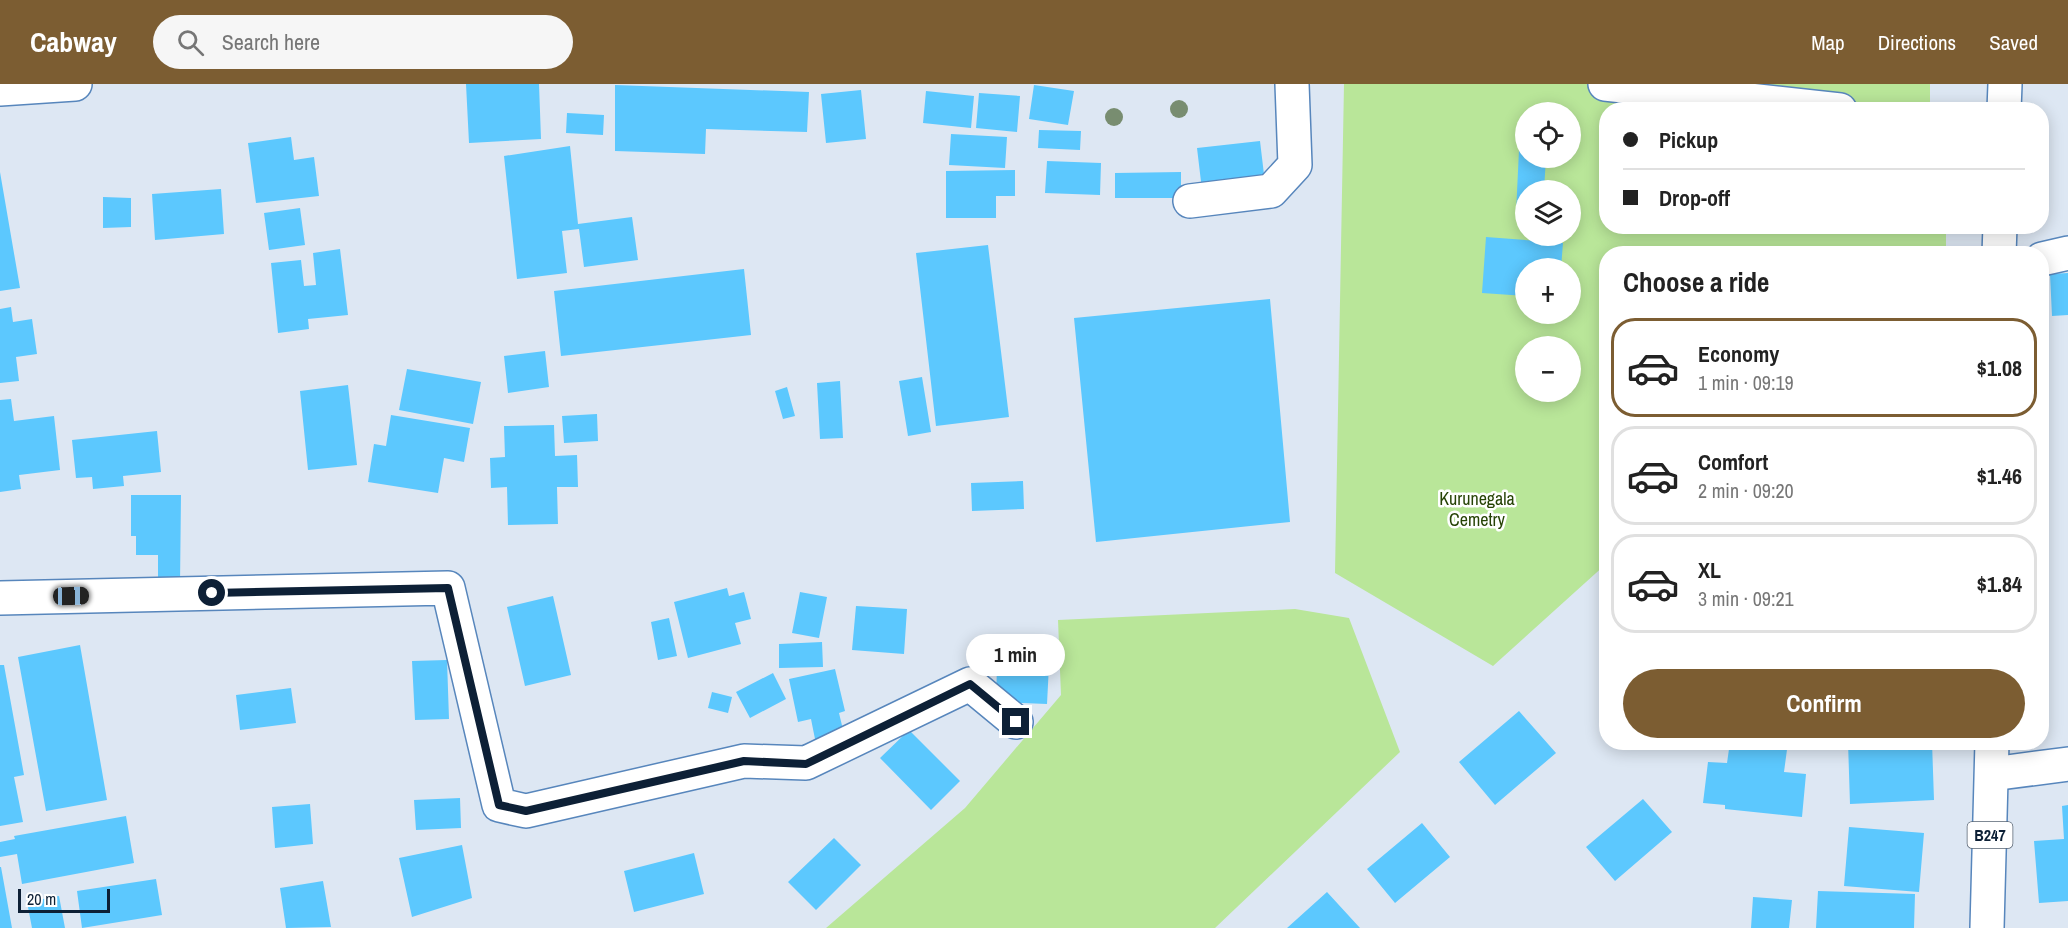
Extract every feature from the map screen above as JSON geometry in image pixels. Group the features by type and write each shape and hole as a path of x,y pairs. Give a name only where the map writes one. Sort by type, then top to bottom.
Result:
{"street":[{"path":"0,89 75,84"},
{"path":"1190,201 1271,191 1294,165 1292,84"},
{"path":"1605,84 1768,102"},
{"path":"2005,102 2006,84"},
{"path":"2049,257 2068,253"},
{"path":"0,598 448,588 499,805 526,811 744,761 806,764 970,684 1016,722"},
{"path":"1992,758 2068,764"},
{"name":"B247","path":"1987,928 1992,758"}],"green space":[{"name":"Kurunegala Cemetry","path":"1344,84 1930,84 1930,102 1599,102 1599,234 1946,234 1946,246 1599,246 1599,570 1493,666 1335,573"},
{"path":"1295,609 1349,618 1400,752 1215,928 826,928 965,808 1061,695 1058,620"}],"building":[{"path":"466,84 539,84 541,139 469,143"},
{"path":"615,85 809,92 807,132 706,129 705,154 615,151"},
{"path":"1034,85 1074,91 1068,125 1029,119"},
{"path":"861,90 866,139 826,143 821,94"},
{"path":"926,91 974,96 971,128 923,123"},
{"path":"979,93 1020,96 1017,132 976,128"},
{"path":"567,113 604,115 603,135 566,133"},
{"path":"1039,130 1081,131 1080,150 1038,148"},
{"path":"951,134 1007,137 1005,168 949,165"},
{"path":"291,137 294,160 314,157 319,196 256,203 248,143"},
{"path":"1260,141 1265,183 1202,190 1197,148"},
{"path":"570,146 578,224 632,217 638,260 584,267 579,229 562,231 567,273 517,279 504,156"},
{"path":"1047,161 1101,163 1100,195 1045,193"},
{"path":"1518,168 1545,168 1545,180 1518,180"},
{"path":"1015,170 1015,196 996,196 996,218 946,218 946,171"},
{"path":"0,172 20,288 0,291"},
{"path":"1181,172 1181,198 1115,198 1115,173"},
{"path":"221,189 224,234 155,240 152,194"},
{"path":"103,197 131,198 131,227 103,228"},
{"path":"300,208 305,245 269,250 264,213"},
{"path":"1486,237 1515,239 1515,246 1563,246 1562,258 1515,258 1515,295 1482,293"},
{"path":"988,245 1009,417 936,426 916,253"},
{"path":"340,249 348,315 308,319 309,329 278,333 271,263 301,260 304,286 316,285 313,253"},
{"path":"744,269 751,335 561,356 554,291"},
{"path":"2068,273 2068,315 2052,316 2050,274"},
{"path":"1270,299 1290,522 1096,542 1074,318"},
{"path":"11,307 13,322 32,319 37,354 16,357 19,381 0,383 0,309"},
{"path":"545,351 549,387 508,393 504,356"},
{"path":"407,369 481,382 473,424 399,410"},
{"path":"922,377 931,432 908,436 899,381"},
{"path":"840,381 843,438 820,439 817,383"},
{"path":"348,385 357,465 308,470 300,391"},
{"path":"787,387 795,416 783,419 775,391"},
{"path":"11,399 14,421 54,416 60,470 19,475 21,489 0,492 0,400"},
{"path":"597,414 598,441 564,443 562,416"},
{"path":"391,415 470,428 464,462 444,458 438,493 368,482 374,444 386,446"},
{"path":"554,425 555,456 577,455 578,487 557,487 558,524 508,525 507,487 491,488 490,458 505,457 504,426"},
{"path":"157,431 161,472 123,476 124,486 93,489 92,477 76,478 72,440"},
{"path":"1023,481 1024,509 972,511 971,483"},
{"path":"131,495 181,495 180,585 158,584 158,555 136,555 136,536 131,536"},
{"path":"727,588 729,596 744,592 751,619 735,623 741,644 688,658 674,602"},
{"path":"800,592 827,597 819,638 792,633"},
{"path":"553,596 571,675 525,686 507,607"},
{"path":"856,606 907,609 904,654 852,650"},
{"path":"669,618 677,656 658,660 651,622"},
{"path":"822,642 823,667 779,668 779,644"},
{"path":"80,645 107,800 46,811 18,657"},
{"path":"447,660 449,719 415,720 412,661"},
{"path":"997,664 1049,665 1047,704 996,702"},
{"path":"0,665 4,665 24,775 14,777 23,822 0,826"},
{"path":"835,669 845,711 839,713 845,738 816,744 811,719 798,722 789,679"},
{"path":"773,673 786,699 750,718 736,692"},
{"path":"291,688 296,723 240,730 236,695"},
{"path":"712,692 732,697 728,713 708,708"},
{"path":"1519,711 1556,753 1495,805 1459,762"},
{"path":"909,730 960,781 931,810 880,758"},
{"path":"1729,750 1787,750 1784,772 1806,774 1802,817 1725,809 1725,805 1703,803 1708,762 1727,763"},
{"path":"1848,750 1932,750 1934,800 1850,804"},
{"path":"460,798 461,828 416,830 414,800"},
{"path":"1643,799 1672,832 1615,881 1586,847"},
{"path":"310,804 313,844 275,848 272,807"},
{"path":"2068,805 2068,901 2039,903 2034,841 2064,839 2062,806"},
{"path":"126,816 134,863 22,884 17,854 0,857 0,842 15,839 14,836"},
{"path":"1422,823 1450,857 1395,903 1367,869"},
{"path":"1849,827 1924,833 1919,892 1844,886"},
{"path":"834,838 861,865 816,910 788,882"},
{"path":"462,845 472,898 412,917 399,858"},
{"path":"694,853 704,894 634,912 624,871"},
{"path":"1,867 12,928 0,928"},
{"path":"156,879 162,915 82,928 77,891"},
{"path":"323,881 331,927 286,928 280,888"},
{"path":"1818,891 1915,894 1914,928 1816,928"},
{"path":"1327,892 1360,928 1287,928"},
{"path":"59,896 65,928 32,928 27,902"},
{"path":"1753,897 1792,900 1789,928 1751,928"}],"route":[{"path":"212,593 448,588 499,805 526,811 744,761 806,764 970,684 1016,722"}]}
